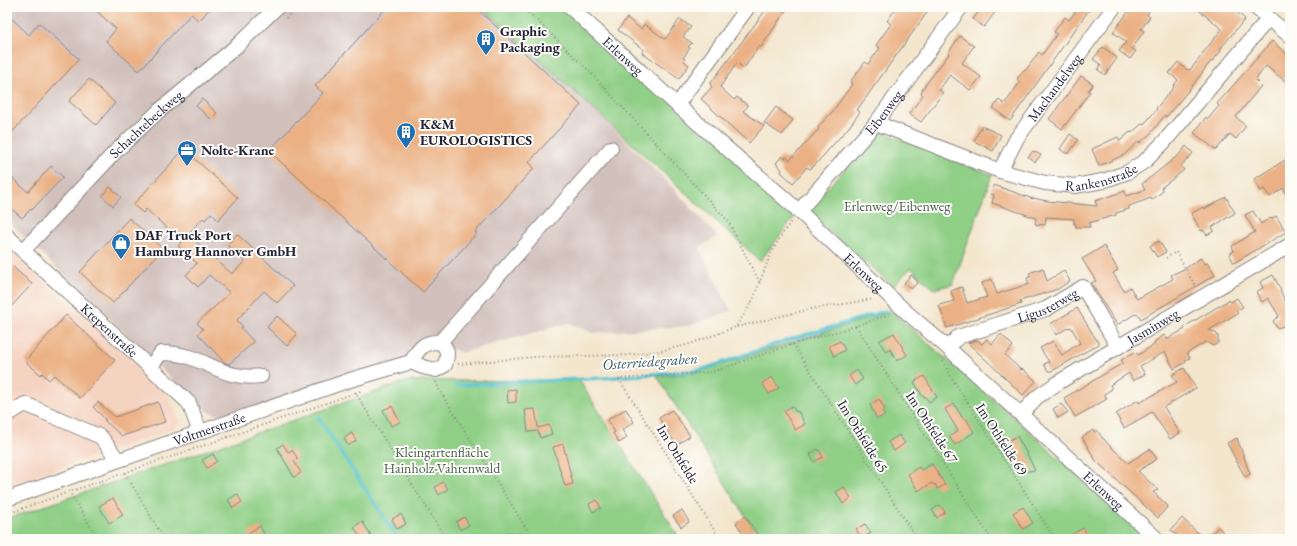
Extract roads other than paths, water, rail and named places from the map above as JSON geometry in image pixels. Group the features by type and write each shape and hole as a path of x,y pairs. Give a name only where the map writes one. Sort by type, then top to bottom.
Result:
{"street":[{"name":"Schachtebeckweg","path":"23,251 116,151 160,110 239,44 277,7"},
{"name":"Erlenweg","path":"570,7 677,105 799,211 904,310 1021,414 1157,539"},
{"path":"677,105 748,7"},
{"name":"Eibenweg","path":"799,211 876,122 961,7"},
{"name":"Machandelweg","path":"1000,171 1016,138 1114,7"},
{"path":"1255,7 1290,36"},
{"name":"Rankenstraße","path":"876,122 1000,171 1045,183 1075,186 1103,181 1128,172 1145,160 1164,142 1269,18"},
{"path":"440,342 612,148"},
{"name":"Krepenstraße","path":"7,236 189,403 200,432"},
{"name":"Jasminweg","path":"1021,414 1037,398 1118,347 1290,245"},
{"name":"Ligusterweg","path":"948,348 958,337 1046,308 1083,287 1118,347"},
{"path":"430,341 440,342 445,346 448,354 445,365 436,370 423,367 412,362 418,349 430,341"},
{"path":"150,367 161,353 175,354 188,357 234,376 248,378 261,376"},
{"name":"Voltmerstraße","path":"7,499 350,380 412,362"},
{"path":"7,415 25,404 101,437 118,460"}],"waterway":[{"name":"Osterriedegraben","path":"456,385 603,378 701,370 785,341 886,311"},
{"path":"318,417 398,539"}],"place":[{"name":"Graphic Packaging","path":"486,56"},
{"name":"K&M EUROLOGISTICS","path":"406,149"},
{"name":"Nolte-Krane","path":"187,167"},
{"name":"DAF Truck Port Hamburg Hannover GmbH","path":"121,260"}],"park label":[{"name":"Erlenweg/Eibenweg","path":"897,206"},
{"name":"Kleingartenfläche Hainholz-Vahrenwald","path":"442,460"}]}
